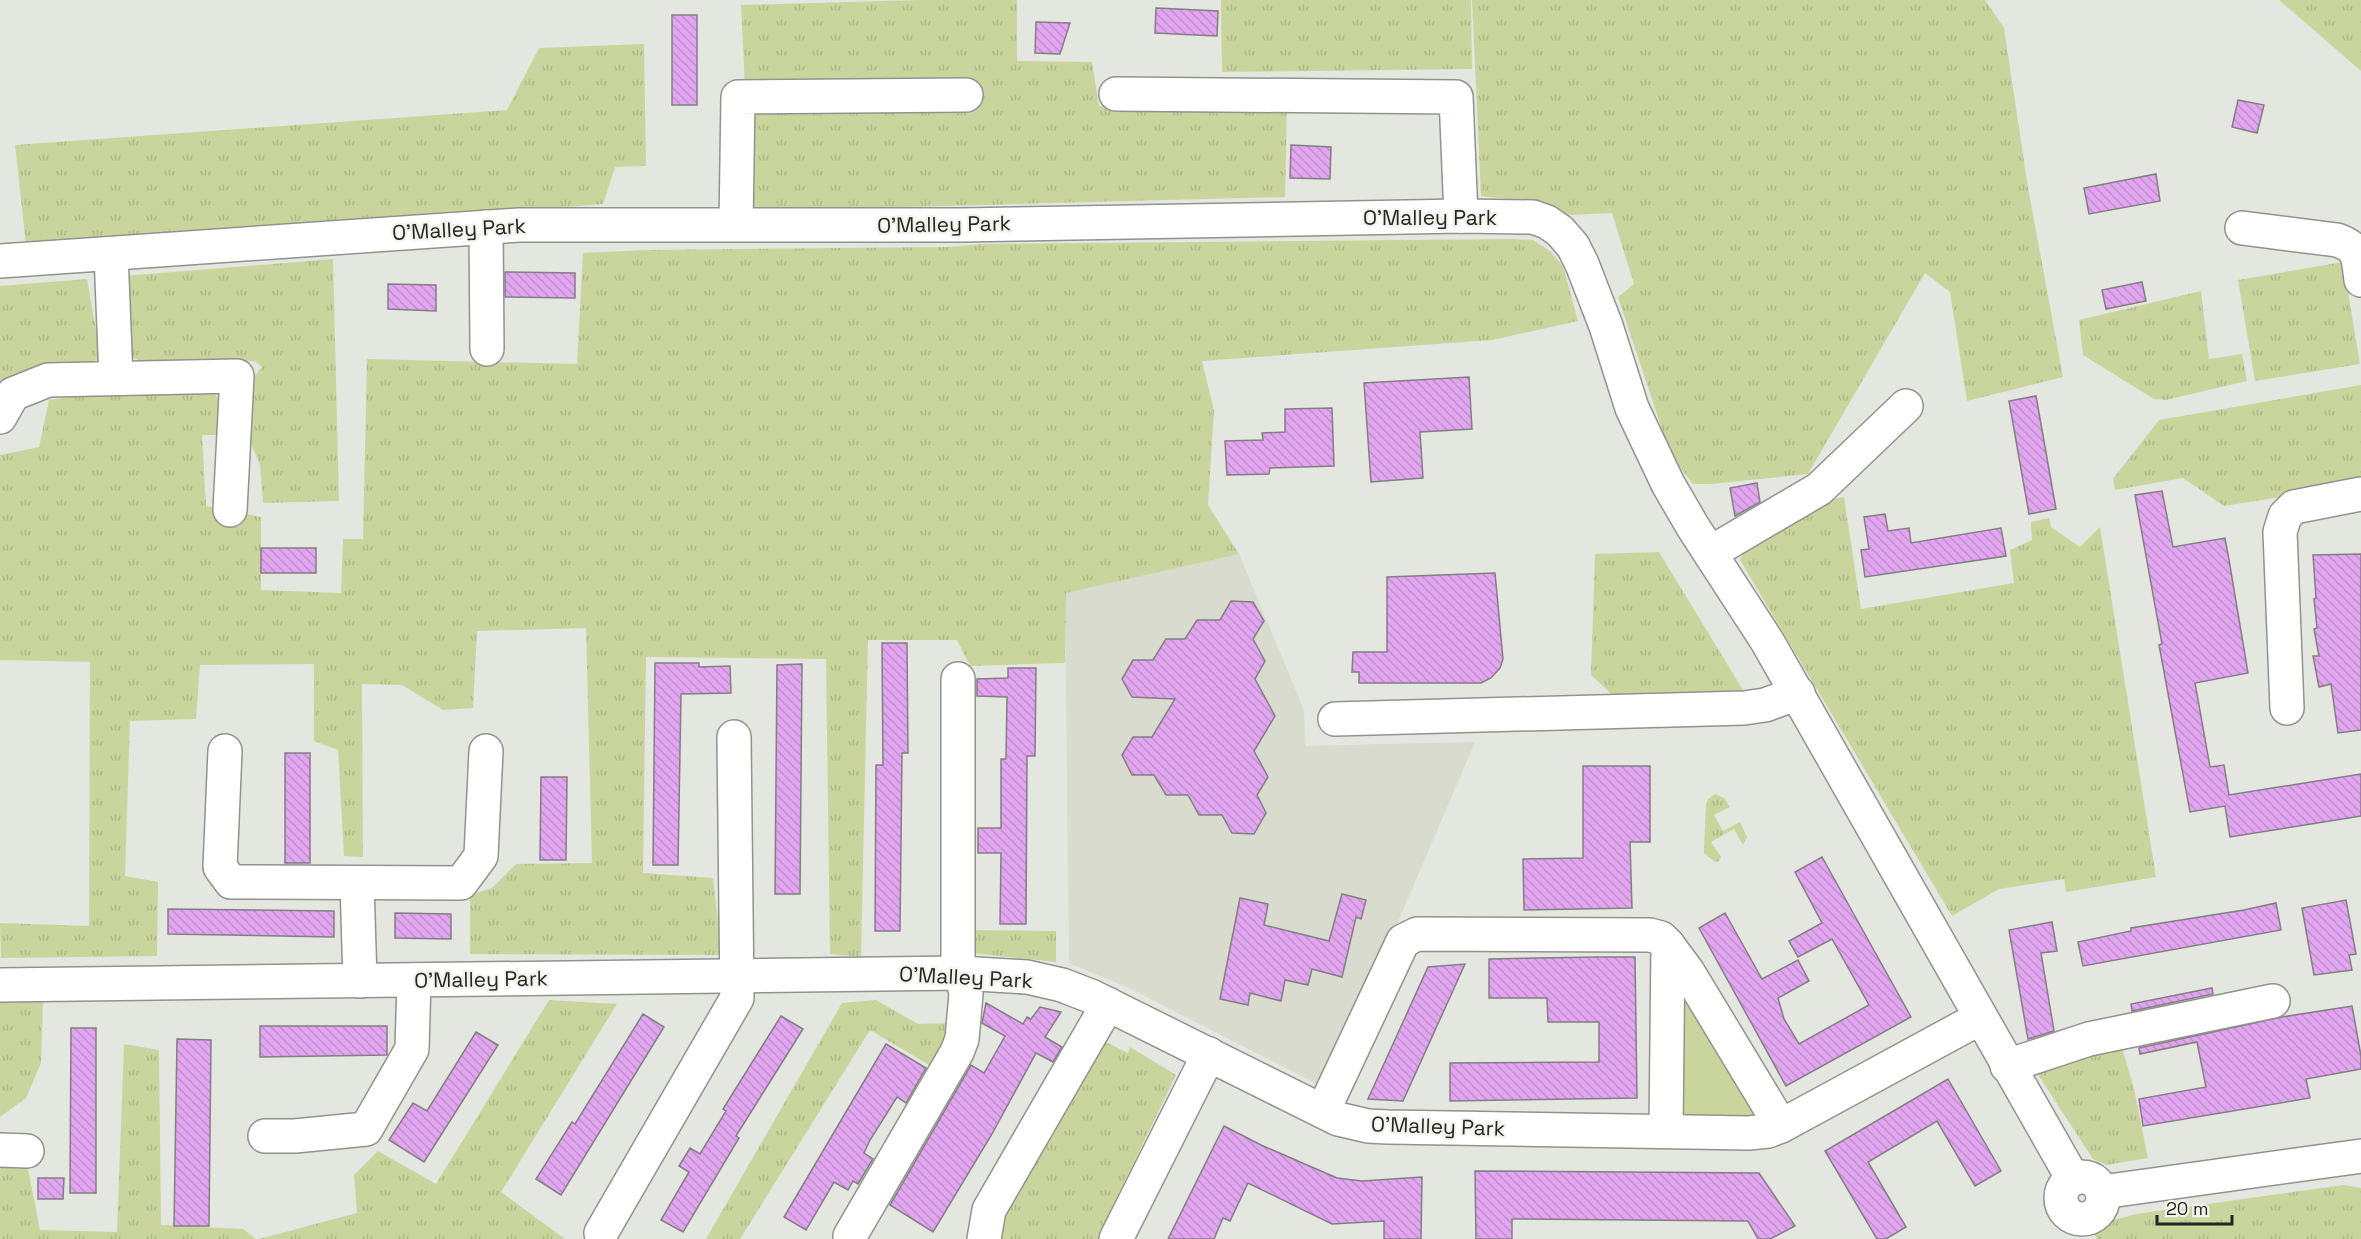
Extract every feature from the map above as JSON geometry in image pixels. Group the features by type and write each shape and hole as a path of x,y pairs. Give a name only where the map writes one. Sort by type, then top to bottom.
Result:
{"street":[{"path":"1116,94 1456,97 1461,216"},
{"path":"736,224 738,97 966,95"},
{"name":"O'Malley Park","path":"0,261 486,226 962,225 1461,216 1533,217 1560,231 1573,246 1606,326 1632,408 1668,484 1798,693 2007,1066 2088,1186 2361,1156"},
{"path":"486,226 488,349"},
{"path":"2242,228 2337,240 2349,244 2357,252 2361,280"},
{"path":"111,254 116,378"},
{"path":"0,417 13,394 48,380 237,376 230,510"},
{"path":"1702,540 1819,489 1906,406"},
{"path":"2287,708 2280,532 2285,516 2294,507 2361,494"},
{"path":"850,1236 957,1052 962,1039 966,994 958,958 958,679"},
{"path":"1335,719 1744,708 1765,705 1798,693"},
{"path":"601,1233 737,998 734,736"},
{"path":"225,752 220,867 231,882 461,883 481,856 486,751"},
{"path":"357,883 360,981"},
{"path":"1323,1111 1403,941 1409,937 1417,934 1650,934 1661,938 1688,972 1781,1126"},
{"path":"1666,1131 1668,945"},
{"name":"O'Malley Park","path":"0,985 960,973 1027,976 1062,985 1108,1004 1338,1119 1368,1126 1749,1133 1768,1131 1781,1126 1980,1018"},
{"path":"265,1136 295,1136 366,1129 412,1049 414,980"},
{"path":"2007,1066 2089,1039 2273,1001"},
{"path":"984,1239 989,1210 1108,1004"},
{"path":"1116,1239 1209,1054"}],"shaded area":[{"path":"1239,554 1304,710 1305,746 1475,742 1397,924 1317,1084 1129,988 1069,963 1065,593"}],"green space":[{"path":"1017,0 1017,61 1092,62 1099,106 1287,106 1285,197 751,211 741,5"},
{"path":"1221,0 1471,0 1472,69 1222,72"},
{"path":"1472,0 1985,0 2004,28 2028,188 2063,377 1967,401 1950,292 1925,273 1808,474 1693,484 1671,456 1618,297 1634,284 1612,213 1570,215 1540,203 1481,196"},
{"path":"2279,0 2361,0 2361,71"},
{"path":"644,44 646,166 615,167 603,204 27,253 15,145 507,110 539,48"},
{"path":"1533,240 1550,251 1563,266 1578,321 1492,340 1202,361 1214,410 1208,505 1239,554 1066,593 1065,663 970,666 957,640 868,640 861,957 830,954 826,659 646,657 643,873 713,878 722,955 470,954 470,895 492,888 516,864 592,863 586,628 477,631 473,708 443,710 402,685 362,684 363,857 344,856 338,750 314,741 314,664 200,665 196,719 130,721 125,876 158,882 157,956 1,958 0,923 89,926 90,662 0,660 0,455 39,447 49,400 169,383 210,387 220,402 217,435 202,435 206,506 261,517 261,590 341,593 343,539 363,539 367,359 577,364 583,253 645,250 947,247 982,244"},
{"path":"333,259 339,501 263,503 260,465 252,446 247,414 248,384 262,367 255,361 144,363 124,353 124,276"},
{"path":"2343,262 2360,364 2255,381 2238,280"},
{"path":"87,279 101,358 70,371 4,380 0,389 0,286"},
{"path":"2201,291 2209,359 2242,354 2247,381 2166,400 2154,399 2083,355 2079,320"},
{"path":"2361,385 2361,484 2224,506 2183,478 2115,490 2113,479 2159,420"},
{"path":"1844,497 1861,609 2014,583 2010,550 2032,540 2031,522 2049,518 2051,527 2080,547 2100,527 2156,877 2066,892 2064,879 1999,889 1952,916 1740,560 1746,548 1823,501"},
{"path":"1659,552 1746,695 1618,700 1591,675 1595,554"},
{"path":"1715,794 1724,798 1730,807 1714,815 1723,831 1740,822 1747,837 1743,845 1734,829 1711,842 1721,857 1715,862 1704,853 1704,848 1706,804 1708,799"},
{"path":"970,930 1056,931 1056,962 971,953"},
{"path":"1682,990 1761,1108 1757,1123 1687,1122 1675,1113"},
{"path":"549,1000 617,1004 501,1192 565,1239 259,1239 357,1213 354,1175 378,1151 436,1184"},
{"path":"876,1000 918,1024 952,1023 934,1068 870,1030 740,1239 706,1239 842,1003"},
{"path":"0,1001 43,1002 41,1063 26,1098 0,1117"},
{"path":"1104,1041 1128,1053 1130,1047 1176,1075 1109,1214 1103,1239 997,1239 999,1217"},
{"path":"124,1044 159,1050 161,1225 243,1229 256,1239 0,1239 0,1167 28,1169 40,1230 117,1232"},
{"path":"2121,1044 2134,1089 2148,1158 2106,1165 2093,1159 2035,1070"},
{"path":"2343,1185 2361,1188 2361,1239 2097,1239 2091,1226 2136,1214"}],"building":[{"path":"1156,8 1218,11 1217,36 1155,33"},
{"path":"672,15 697,15 697,105 672,105"},
{"path":"1036,22 1070,23 1060,54 1035,53"},
{"path":"2238,100 2264,105 2257,133 2232,127"},
{"path":"1291,145 1331,147 1330,179 1290,178"},
{"path":"2156,174 2160,201 2089,214 2084,188"},
{"path":"505,272 575,273 575,298 505,297"},
{"path":"2142,282 2146,301 2106,309 2102,290"},
{"path":"388,284 436,285 436,311 388,309"},
{"path":"1469,377 1472,429 1420,432 1423,478 1371,482 1364,383"},
{"path":"2036,396 2056,509 2029,514 2009,401"},
{"path":"1332,408 1334,466 1270,468 1269,474 1227,475 1225,441 1263,440 1262,433 1285,432 1285,409"},
{"path":"1757,483 1760,502 1735,516 1730,488"},
{"path":"2162,491 2173,547 2225,538 2229,560 2248,673 2195,683 2210,767 2224,765 2229,795 2361,774 2361,816 2230,837 2225,806 2190,812 2159,645 2162,644 2135,495"},
{"path":"1885,514 1888,531 1909,528 1911,543 2001,528 2006,556 1865,577 1861,550 1869,549 1864,517"},
{"path":"261,548 316,548 316,573 261,573"},
{"path":"2361,554 2361,730 2338,733 2331,684 2319,687 2313,656 2319,656 2314,629 2317,628 2313,555"},
{"path":"1495,573 1503,659 1500,668 1491,678 1481,683 1359,683 1359,672 1352,672 1353,652 1387,652 1387,577"},
{"path":"1231,601 1253,602 1264,621 1253,639 1265,661 1255,679 1275,716 1254,751 1268,777 1257,795 1266,813 1254,834 1232,833 1222,815 1199,815 1188,795 1166,795 1154,775 1132,775 1122,755 1133,737 1152,737 1175,699 1132,697 1122,679 1133,660 1153,660 1166,639 1185,639 1197,620 1220,620"},
{"path":"882,643 907,643 908,753 902,753 900,931 875,931 876,765 883,765"},
{"path":"655,663 699,663 699,667 730,666 731,693 681,694 678,865 653,865"},
{"path":"802,664 800,894 775,894 777,665"},
{"path":"1008,668 1036,668 1035,756 1027,756 1026,924 1000,924 1001,853 978,853 978,828 1001,828 1001,759 1006,759 1007,697 977,696 977,679 1008,678"},
{"path":"285,753 310,753 310,863 285,863"},
{"path":"1583,766 1650,766 1650,842 1630,842 1632,908 1524,910 1523,859 1583,858"},
{"path":"541,777 567,777 566,860 540,860"},
{"path":"1822,857 1911,1017 1786,1086 1699,928 1725,913 1762,979 1798,960 1809,981 1778,998 1784,1019 1799,1044 1869,1005 1832,939 1798,957 1789,941 1822,923 1795,872"},
{"path":"1342,894 1366,900 1361,919 1356,917 1342,977 1312,969 1308,985 1285,980 1281,1001 1250,993 1248,1005 1220,999 1240,898 1268,904 1264,925 1329,941"},
{"path":"2346,900 2356,954 2349,955 2352,970 2314,975 2302,908"},
{"path":"2276,903 2281,930 2083,966 2078,942 2131,931 2131,928"},
{"path":"168,909 334,911 334,937 168,934"},
{"path":"395,913 451,914 451,939 395,938"},
{"path":"2052,922 2057,951 2041,953 2054,1031 2028,1039 2009,930"},
{"path":"1635,957 1637,1098 1450,1101 1450,1063 1599,1062 1599,1022 1548,1022 1547,998 1489,998 1489,959"},
{"path":"1465,964 1403,1101 1368,1099 1428,967"},
{"path":"2212,988 2213,994 2132,1011 2131,1004"},
{"path":"986,1003 1023,1024 1027,1017 1031,1019 1040,1007 1061,1012 1045,1037 1062,1047 1053,1062 1036,1053 992,1134 933,1232 890,1205 971,1065 984,1073 1005,1036 982,1023"},
{"path":"2352,1006 2361,1056 2361,1069 2306,1079 2310,1098 2143,1126 2139,1099 2206,1087 2197,1042 2140,1054 2139,1048 2282,1017"},
{"path":"643,1014 664,1027 561,1195 536,1179 572,1122 575,1124"},
{"path":"781,1016 803,1029 736,1136 739,1138 683,1232 661,1220 689,1172 679,1166 690,1148 700,1154 726,1111 723,1109"},
{"path":"260,1026 387,1026 387,1055 260,1057"},
{"path":"71,1028 96,1028 96,1193 70,1193"},
{"path":"476,1032 498,1045 424,1162 389,1140 413,1103 427,1111"},
{"path":"177,1039 211,1040 209,1226 174,1226"},
{"path":"886,1044 926,1068 906,1103 897,1097 870,1140 864,1153 873,1159 858,1184 853,1181 848,1190 834,1182 806,1230 784,1217"},
{"path":"1948,1079 2001,1171 1975,1186 1937,1121 1868,1162 1906,1227 1886,1239 1877,1239 1825,1151"},
{"path":"1224,1126 1337,1178 1362,1181 1422,1177 1421,1239 1384,1239 1384,1221 1332,1224 1248,1183 1230,1221 1223,1218 1214,1239 1168,1239"},
{"path":"1475,1171 1759,1173 1795,1226 1770,1239 1758,1239 1748,1221 1512,1219 1512,1239 1476,1239"},
{"path":"38,1178 64,1178 63,1199 38,1199"}]}
